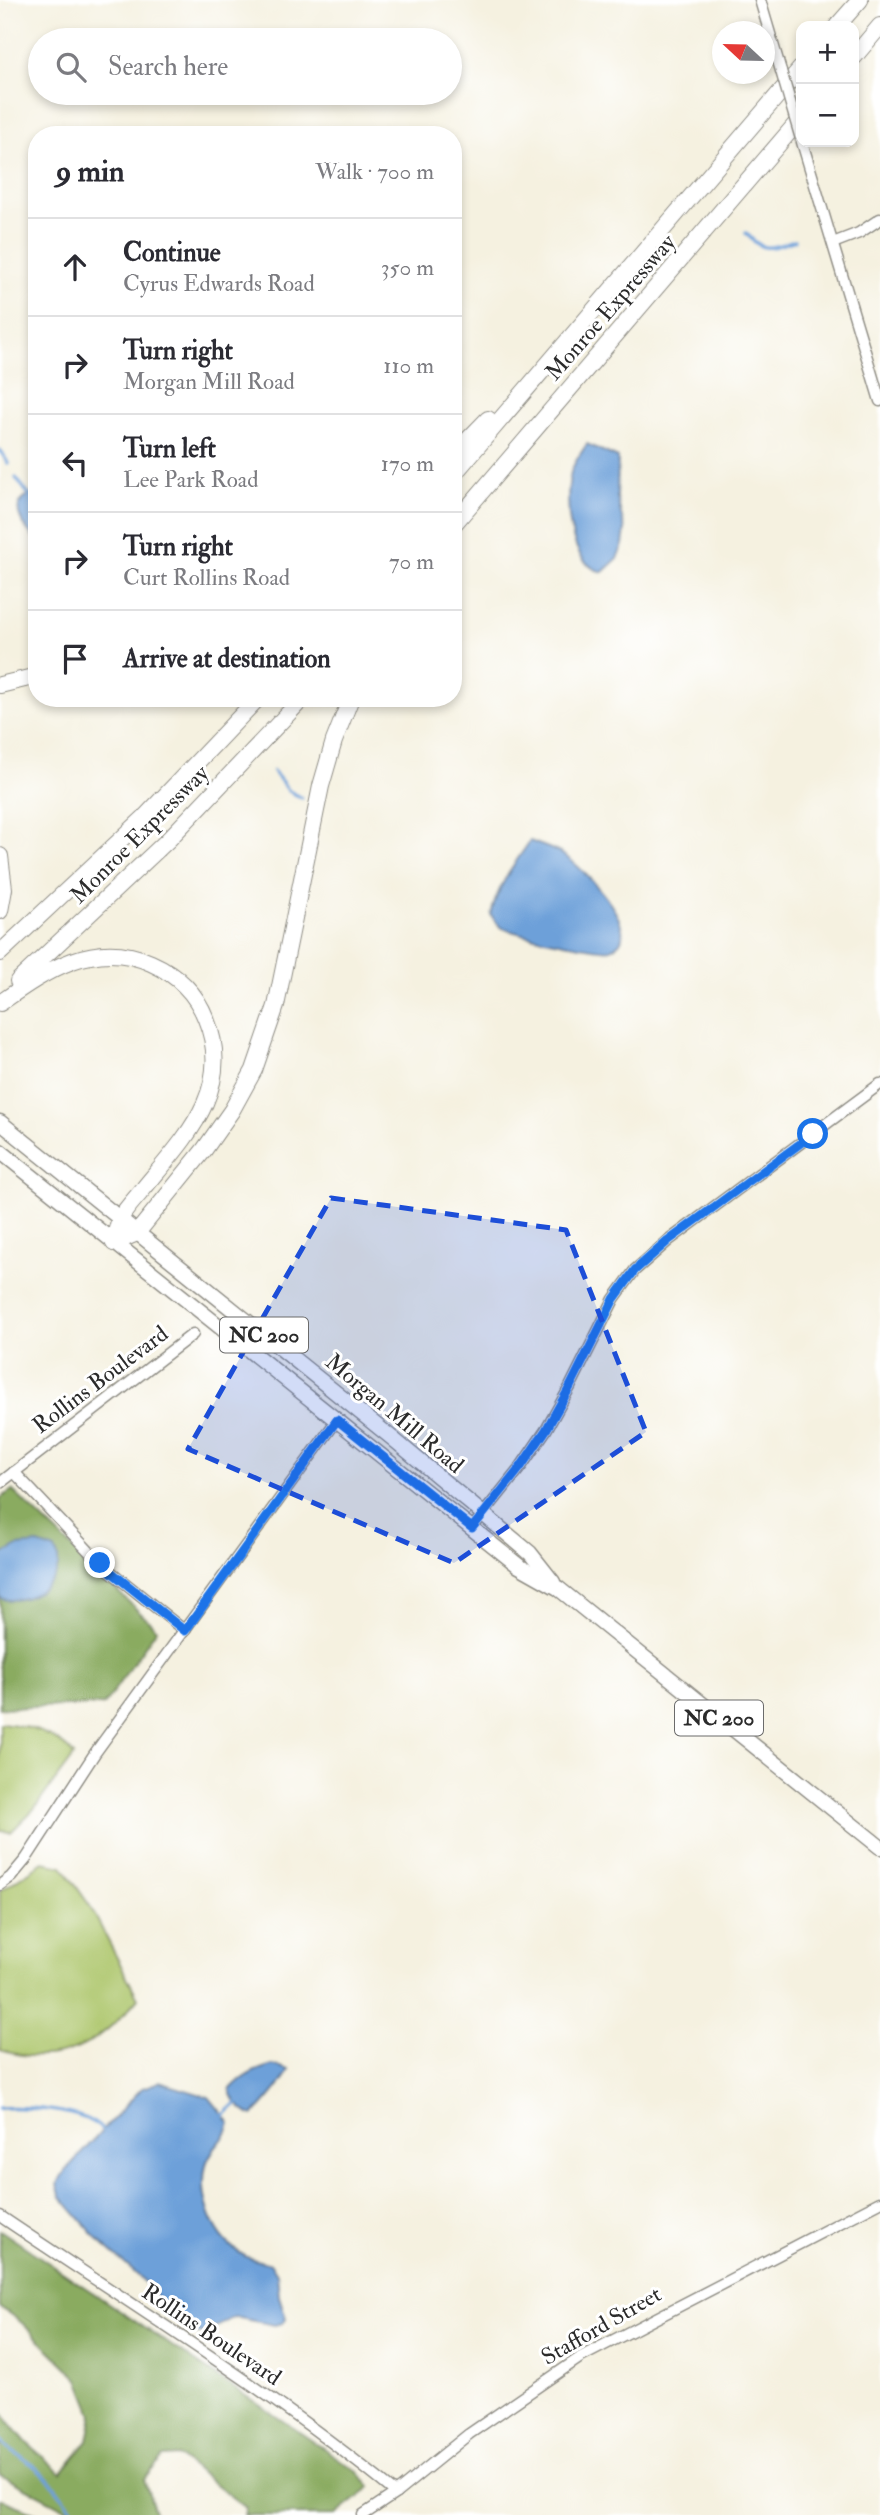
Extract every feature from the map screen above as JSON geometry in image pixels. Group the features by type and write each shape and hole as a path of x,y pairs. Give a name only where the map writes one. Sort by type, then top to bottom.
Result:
{"highway":[{"path":"841,21 860,0"},
{"path":"859,51 880,26"},
{"name":"Monroe Expressway","path":"462,464 796,74"},
{"name":"Monroe Expressway","path":"462,515 796,124"},
{"path":"462,446 602,301"},
{"path":"462,521 488,485"},
{"path":"0,685 28,678"},
{"name":"Monroe Expressway","path":"0,953 145,817 249,707"},
{"name":"Monroe Expressway","path":"0,996 168,840 294,707"},
{"path":"114,1243 137,1233 218,1130 243,1091 262,1049 281,983 318,797 334,741 347,707"},
{"path":"0,856 4,878 0,911"},
{"path":"0,1003 65,962 110,953 136,957 170,973 190,991 204,1014 213,1038 216,1063 208,1098 186,1137 120,1219 114,1243"}],"main road":[{"name":"Morgan Mill Road","path":"0,1122 392,1438 530,1553 558,1588"},
{"name":"Morgan Mill Road","path":"0,1151 519,1566 558,1588 880,1847"}],"street":[{"path":"760,0 796,120"},
{"path":"804,147 880,401"},
{"path":"832,243 859,233 880,219"},
{"path":"472,1528 546,1430 614,1299 635,1270 880,1084"},
{"name":"Rollins Boulevard","path":"0,1483 193,1334"},
{"path":"0,1885 26,1860 80,1774 337,1420"},
{"path":"14,1472 100,1563 185,1631"},
{"name":"Stafford Street","path":"362,2515 396,2493 469,2434 580,2357 880,2202"},
{"name":"Rollins Boulevard","path":"0,2216 282,2406 348,2453 396,2493"}],"highlighted area":[{"path":"331,1198 566,1230 646,1432 454,1563 188,1449"}],"green space":[{"path":"12,1490 157,1629 104,1705 0,1708 0,1499"},
{"path":"0,1723 40,1732 58,1741 74,1755 34,1809 11,1832 0,1831"},
{"path":"43,1862 62,1866 90,1906 138,1998 109,2028 78,2048 60,2054 22,2055 0,2050 0,1891"},
{"path":"0,2230 357,2471 371,2487 336,2515 244,2515 246,2508 178,2456 163,2457 144,2479 156,2515 77,2515 0,2475 0,2411 26,2442 61,2473 88,2441 93,2414 79,2379 22,2323 0,2307"},
{"path":"0,2499 41,2515 0,2515"}],"water":[{"path":"587,444 618,458 617,498 625,530 617,559 603,572 591,567 582,558 571,530 569,515 571,472"},
{"path":"28,496 28,530 19,511 22,500"},
{"path":"530,841 565,856 594,883 620,921 622,933 617,945 604,949 575,945 508,930 497,923 491,915 497,895"},
{"path":"38,1544 55,1550 57,1571 51,1581 33,1595 21,1599 0,1598 0,1556 18,1546"},
{"path":"273,2065 289,2070 252,2116 238,2105 230,2090 249,2074"},
{"path":"159,2082 209,2097 230,2123 206,2165 204,2191 207,2205 217,2229 234,2249 248,2258 271,2264 277,2274 279,2296 286,2318 283,2323 275,2325 234,2317 208,2332 195,2334 176,2320 141,2278 101,2243 61,2197 58,2184 65,2171 142,2088"}],"waterway":[{"path":"746,233 763,247 795,240"},
{"path":"0,450 8,463"},
{"path":"16,478 28,493"},
{"path":"273,771 289,791 302,798"},
{"path":"219,2116 224,2115 238,2102"},
{"path":"0,2108 33,2108 71,2114 92,2122 104,2131"},
{"path":"0,2440 5,2447 32,2464 57,2488 76,2515"}],"route":[{"path":"100,1563 185,1631 337,1420 472,1528 534,1449 559,1408 614,1299 635,1270 668,1241 813,1134"}]}
